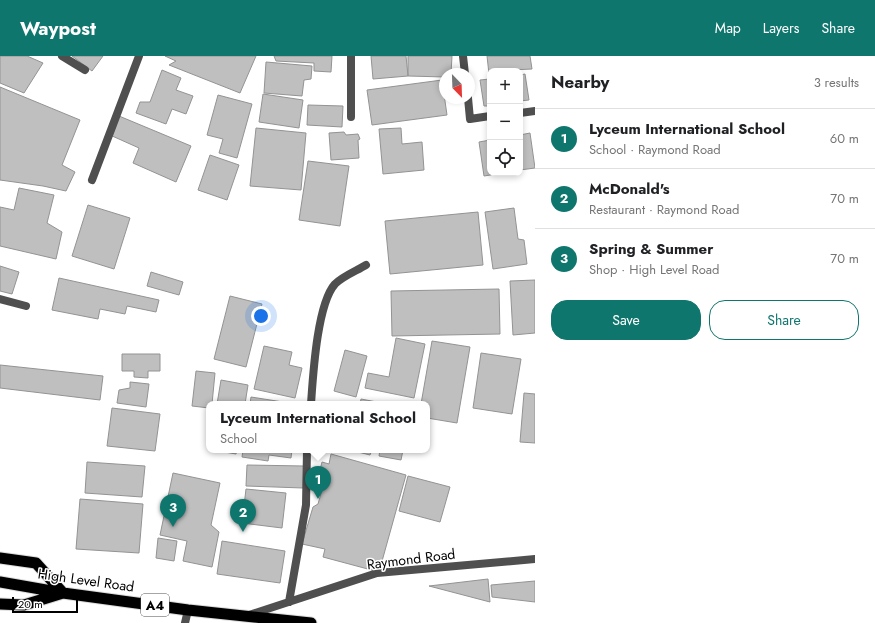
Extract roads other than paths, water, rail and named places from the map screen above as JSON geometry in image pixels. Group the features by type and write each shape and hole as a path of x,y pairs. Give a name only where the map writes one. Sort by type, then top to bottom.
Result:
{"highway":[{"path":"0,558 36,563 63,593"},
{"name":"High Level Road","path":"0,582 63,593 188,610 249,615 312,623"},
{"name":"A4","path":"0,604 24,605 63,593"}],"street":[{"path":"62,56 85,70"},
{"path":"92,180 139,56"},
{"path":"351,56 351,117"},
{"path":"463,56 464,68"},
{"path":"469,104 470,119 487,116"},
{"path":"523,113 535,111"},
{"path":"311,401 317,342 324,309 330,290 336,283 366,265"},
{"path":"0,299 26,306"},
{"path":"289,602 306,505 307,453"},
{"name":"Raymond Road","path":"249,615 377,574 535,559"},
{"path":"185,623 188,610"}],"place":[{"name":"Lyceum International School","path":"318,499"},
{"name":"Spring & Summer","path":"173,527"},
{"name":"McDonald's","path":"243,532"}]}
